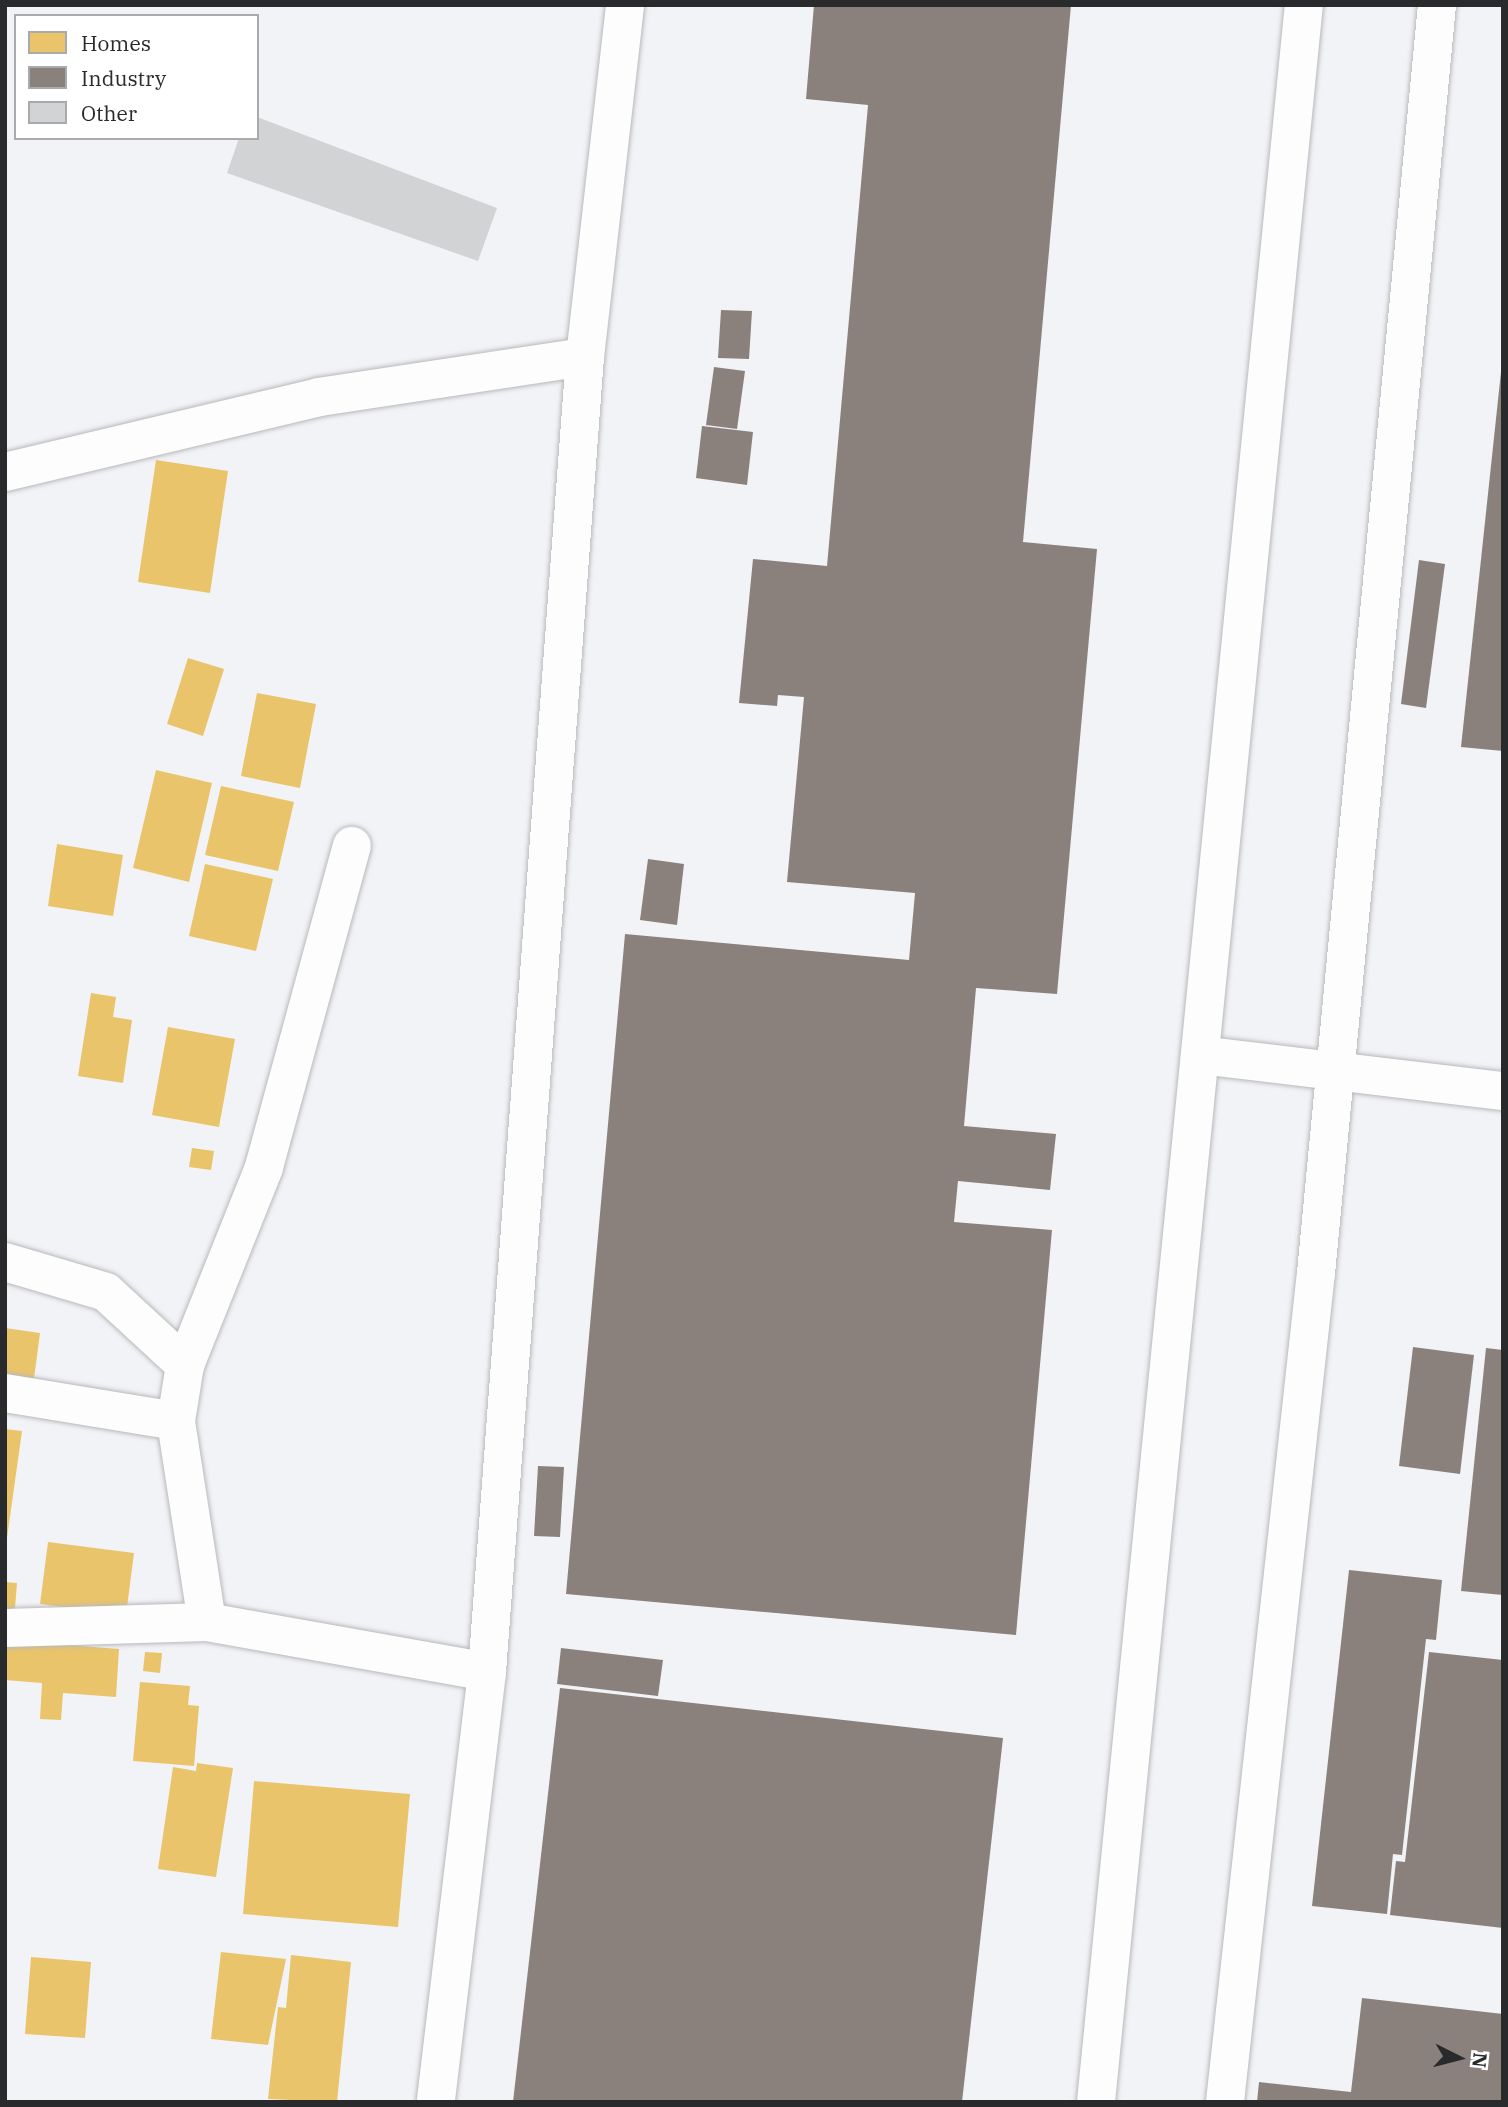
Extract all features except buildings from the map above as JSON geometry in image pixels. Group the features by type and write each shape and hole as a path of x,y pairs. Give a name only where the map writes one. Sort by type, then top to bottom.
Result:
{"street":[{"path":"436,2102 486,1672 585,356 625,5"},
{"path":"1096,2102 1304,5"},
{"path":"1225,2102 1333,1073 1437,5"},
{"path":"5,472 319,397 585,356"},
{"path":"207,1622 176,1421 185,1365 264,1167 352,846"},
{"path":"1200,1055 1333,1073 1503,1091"},
{"path":"5,1262 106,1292 185,1365"},
{"path":"5,1393 176,1421"},
{"path":"5,1628 207,1622 486,1672"}]}
